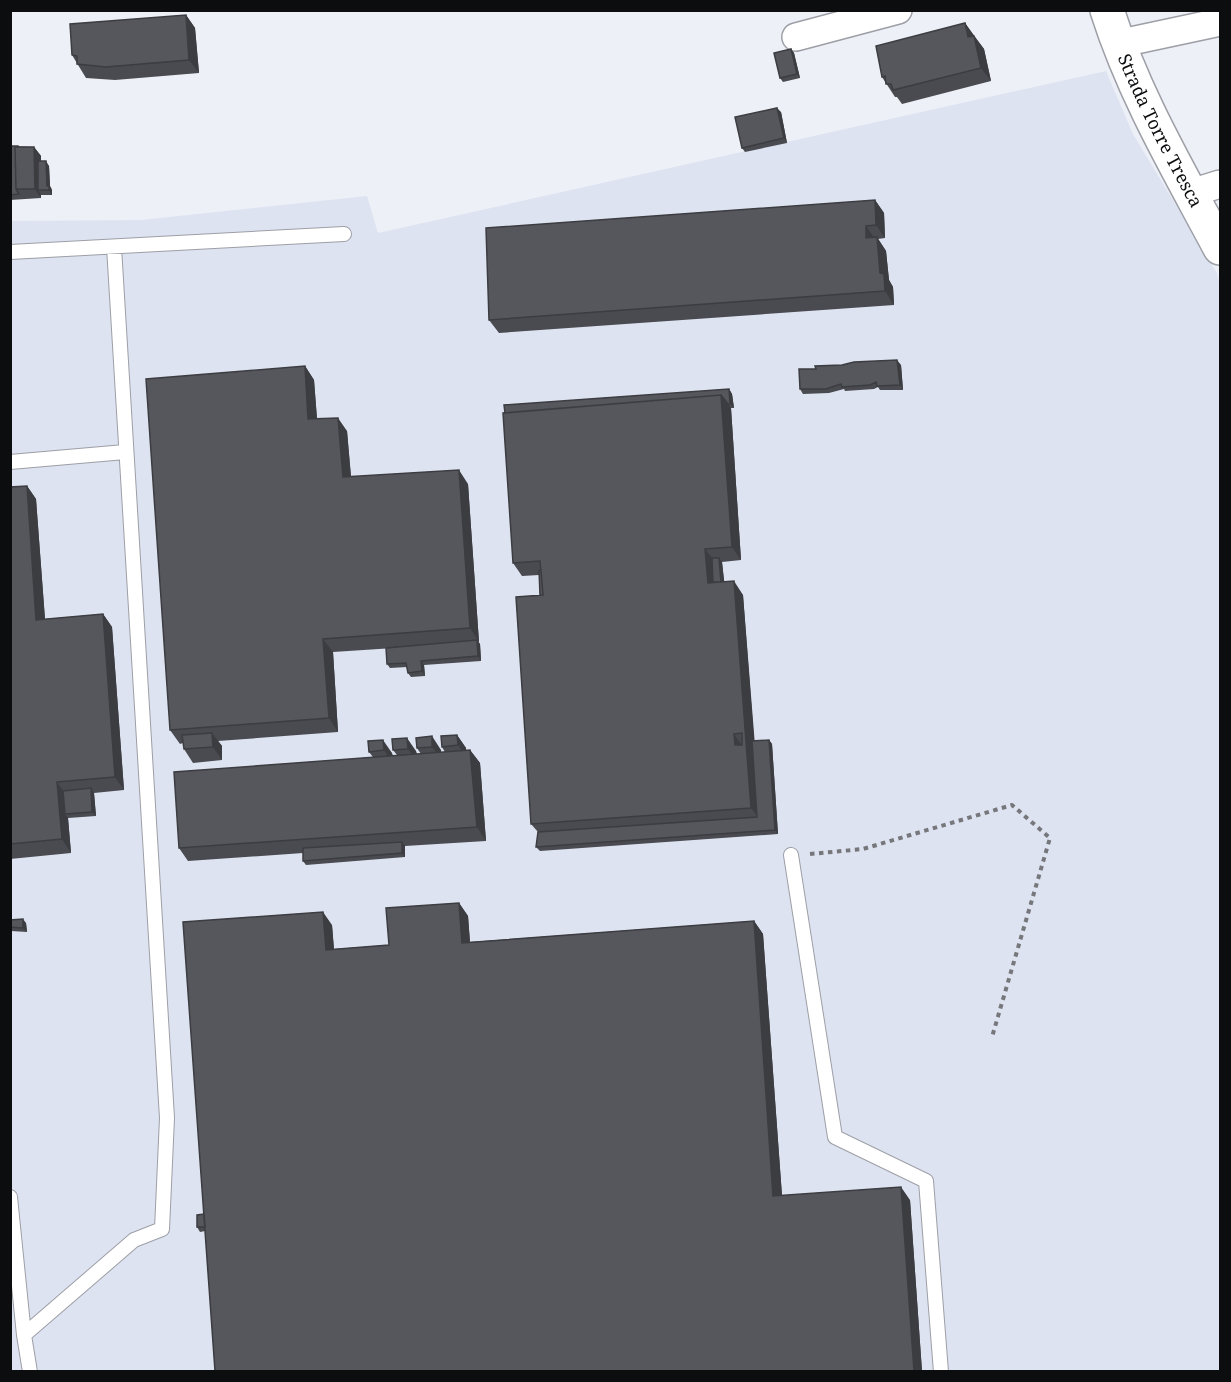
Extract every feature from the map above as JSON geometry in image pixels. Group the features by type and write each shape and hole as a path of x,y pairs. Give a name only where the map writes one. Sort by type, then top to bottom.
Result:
{"street":[{"path":"796,36 898,10"},
{"name":"Strada Torre Tresca","path":"1107,10 1117,44 1150,119 1206,188 1221,248"},
{"path":"1117,44 1221,22"}],"lane":[{"path":"10,252 344,234"},
{"path":"24,1335 134,1240 162,1229 167,1118 114,247"},
{"path":"10,462 125,452"},
{"path":"791,855 835,1137 926,1181 941,1371"},
{"path":"10,1197 24,1335 30,1371"}],"path":[{"path":"791,855 862,849 1012,805 1050,838 992,1037"}],"shaded area":[{"path":"1106,71 1133,134 1217,273 1220,286 1220,1371 11,1371 10,221 141,220 367,196 378,233"}],"building":[{"path":"186,15 189,60 106,67 77,64 77,56 72,55 70,24"},
{"path":"965,23 968,37 974,36 981,68 893,90 891,84 886,84 885,76 882,77 876,46"},
{"path":"791,49 797,74 780,78 774,53"},
{"path":"777,108 784,138 742,148 735,117"},
{"path":"10,146 18,146 15,147 16,189 19,194 10,195"},
{"path":"15,147 34,147 35,189 16,189"},
{"path":"38,161 46,161 49,190 38,190"},
{"path":"875,200 876,225 866,226 866,238 877,237 880,273 884,274 885,291 489,320 486,228"},
{"path":"897,360 900,385 877,386 876,382 870,385 842,387 841,384 826,389 800,389 799,369 816,369 815,366 854,362"},
{"path":"305,366 308,419 338,418 343,477 459,470 470,628 323,639 329,718 170,730 146,379"},
{"path":"729,389 730,404 721,395 505,413 504,405"},
{"path":"721,395 732,547 705,549 708,583 734,581 751,808 531,824 516,597 543,595 540,561 513,563 503,413","holes":["742,733 742,745 735,745 734,734"]},
{"path":"27,486 36,620 103,614 115,777 57,782 62,839 10,844 10,487"},
{"path":"712,558 719,558 721,582 713,582"},
{"path":"539,570 541,570 543,595 540,595"},
{"path":"477,640 478,656 421,661 422,671 408,673 406,663 387,664 386,648"},
{"path":"212,733 213,747 184,749 182,735"},
{"path":"457,735 458,745 442,747 441,736"},
{"path":"432,736 432,747 417,748 416,738"},
{"path":"407,738 408,749 393,750 392,739"},
{"path":"383,740 384,750 369,752 368,741"},
{"path":"769,740 775,830 536,847 538,832 757,817 752,741"},
{"path":"470,750 477,827 179,848 174,772"},
{"path":"91,788 92,812 65,814 63,791"},
{"path":"402,842 402,853 303,861 303,848"},
{"path":"459,903 462,943 754,921 773,1196 901,1187 914,1371 215,1371 183,922 323,912 326,950 389,945 386,908"},
{"path":"23,919 23,928 10,927 10,920"},
{"path":"204,1214 205,1227 197,1227 197,1215"}]}
